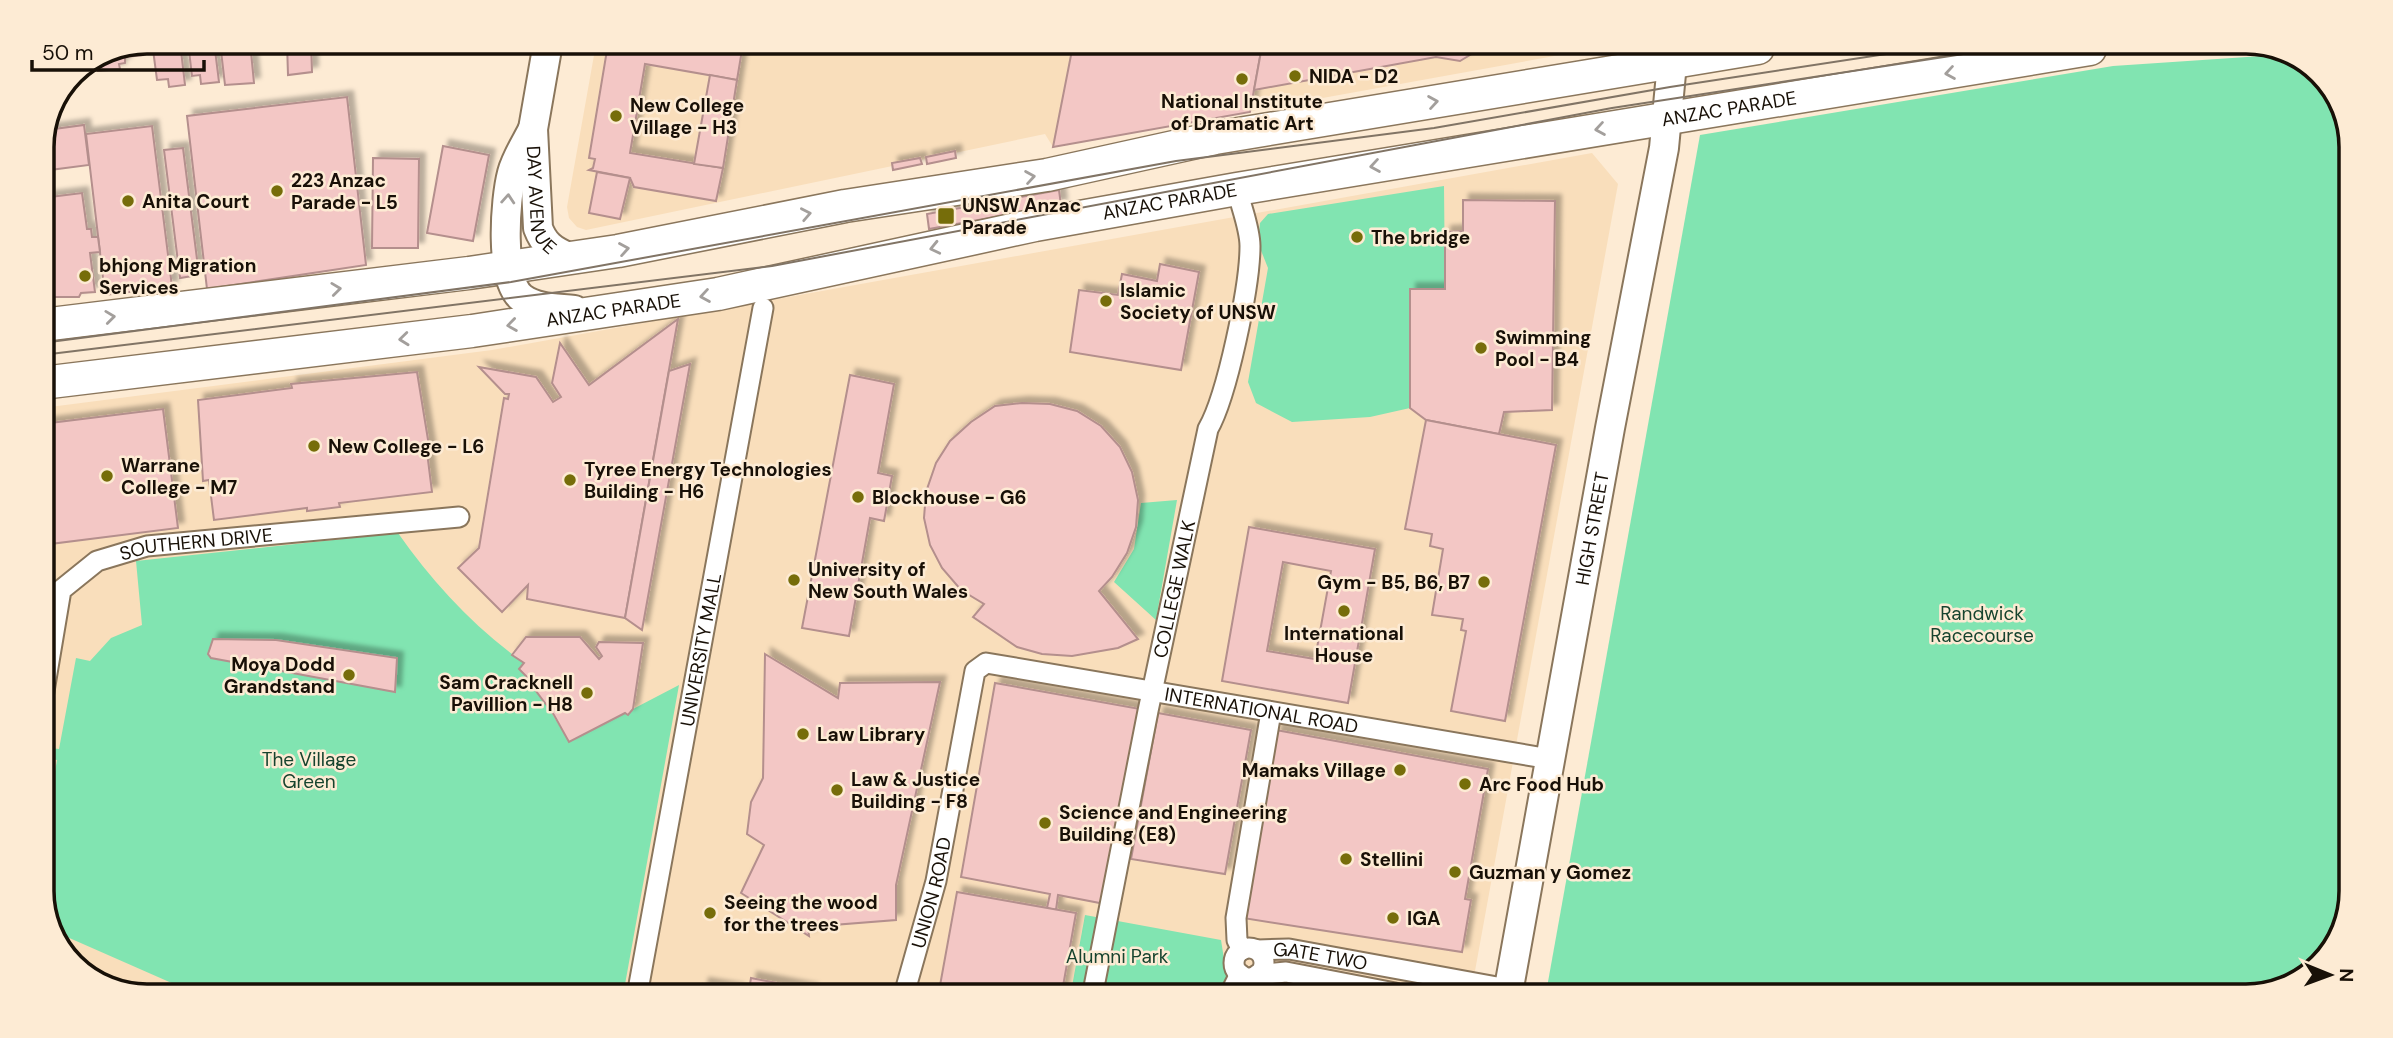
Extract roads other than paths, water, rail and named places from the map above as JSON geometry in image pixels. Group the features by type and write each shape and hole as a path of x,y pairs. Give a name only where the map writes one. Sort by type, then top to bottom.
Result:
{"main road":[{"path":"54,324 508,267 631,248 845,206 1047,174 1215,138 1724,54"},
{"name":"ANZAC PARADE","path":"54,381 601,313 772,284 1035,225 1237,189 2059,54"}],"street":[{"name":"DAY AVENUE","path":"546,54 533,129 538,228 542,240 553,250 568,257"},
{"name":"HIGH STREET","path":"1509,984 1664,148 1672,63"},
{"name":"DAY AVENUE","path":"533,129 512,170 508,192 510,282 520,296 534,304 601,313"},
{"name":"COLLEGE WALK","path":"1095,984 1148,711 1208,429 1220,408 1247,280 1250,245 1237,189"},
{"name":"UNIVERSITY MALL","path":"639,984 764,308"},
{"name":"SOUTHERN DRIVE","path":"54,632 61,590 97,561 147,546 458,517"},
{"name":"INTERNATIONAL ROAD","path":"975,671 986,663 1550,759"},
{"name":"UNION ROAD","path":"907,984 936,881 975,671"},
{"path":"1249,975 1234,962 1250,950 1237,940 1236,918 1271,712"},
{"name":"GATE TWO","path":"1250,950 1289,949 1472,984"},
{"path":"1239,984 1249,975 1286,972 1348,984"}],"tram line":[{"path":"54,341 511,282 1176,161 1434,128 1670,87 1886,54"},
{"path":"54,354 772,266 1612,108 1963,54"}],"place":[{"name":"NIDA - D2","path":"1295,76"},
{"name":"National Institute of Dramatic Art","path":"1242,79"},
{"name":"New College Village - H3","path":"616,116"},
{"name":"223 Anzac Parade - L5","path":"277,191"},
{"name":"Anita Court","path":"128,201"},
{"name":"UNSW Anzac Parade","path":"946,216"},
{"name":"The bridge","path":"1357,237"},
{"name":"bhjong Migration Services","path":"85,276"},
{"name":"Islamic Society of UNSW","path":"1106,301"},
{"name":"Swimming Pool - B4","path":"1481,348"},
{"name":"New College - L6","path":"314,446"},
{"name":"Warrane College - M7","path":"107,476"},
{"name":"Tyree Energy Technologies Building - H6","path":"570,480"},
{"name":"Blockhouse - G6","path":"858,497"},
{"name":"University of New South Wales","path":"794,580"},
{"name":"Gym - B5, B6, B7","path":"1484,582"},
{"name":"International House","path":"1344,611"},
{"name":"Moya Dodd Grandstand","path":"349,675"},
{"name":"Sam Cracknell Pavillion - H8","path":"587,693"},
{"name":"Law Library","path":"803,734"},
{"name":"Mamaks Village","path":"1400,770"},
{"name":"Arc Food Hub","path":"1465,784"},
{"name":"Law & Justice Building - F8","path":"837,790"},
{"name":"Science and Engineering Building (E8)","path":"1045,823"},
{"name":"Stellini","path":"1346,859"},
{"name":"Guzman y Gomez","path":"1455,872"},
{"name":"Seeing the wood for the trees","path":"710,913"},
{"name":"IGA","path":"1393,918"}],"park label":[{"name":"Randwick Racecourse","path":"1982,624"},
{"name":"The Village Green","path":"309,770"},
{"name":"Alumni Park","path":"1117,956"}]}
